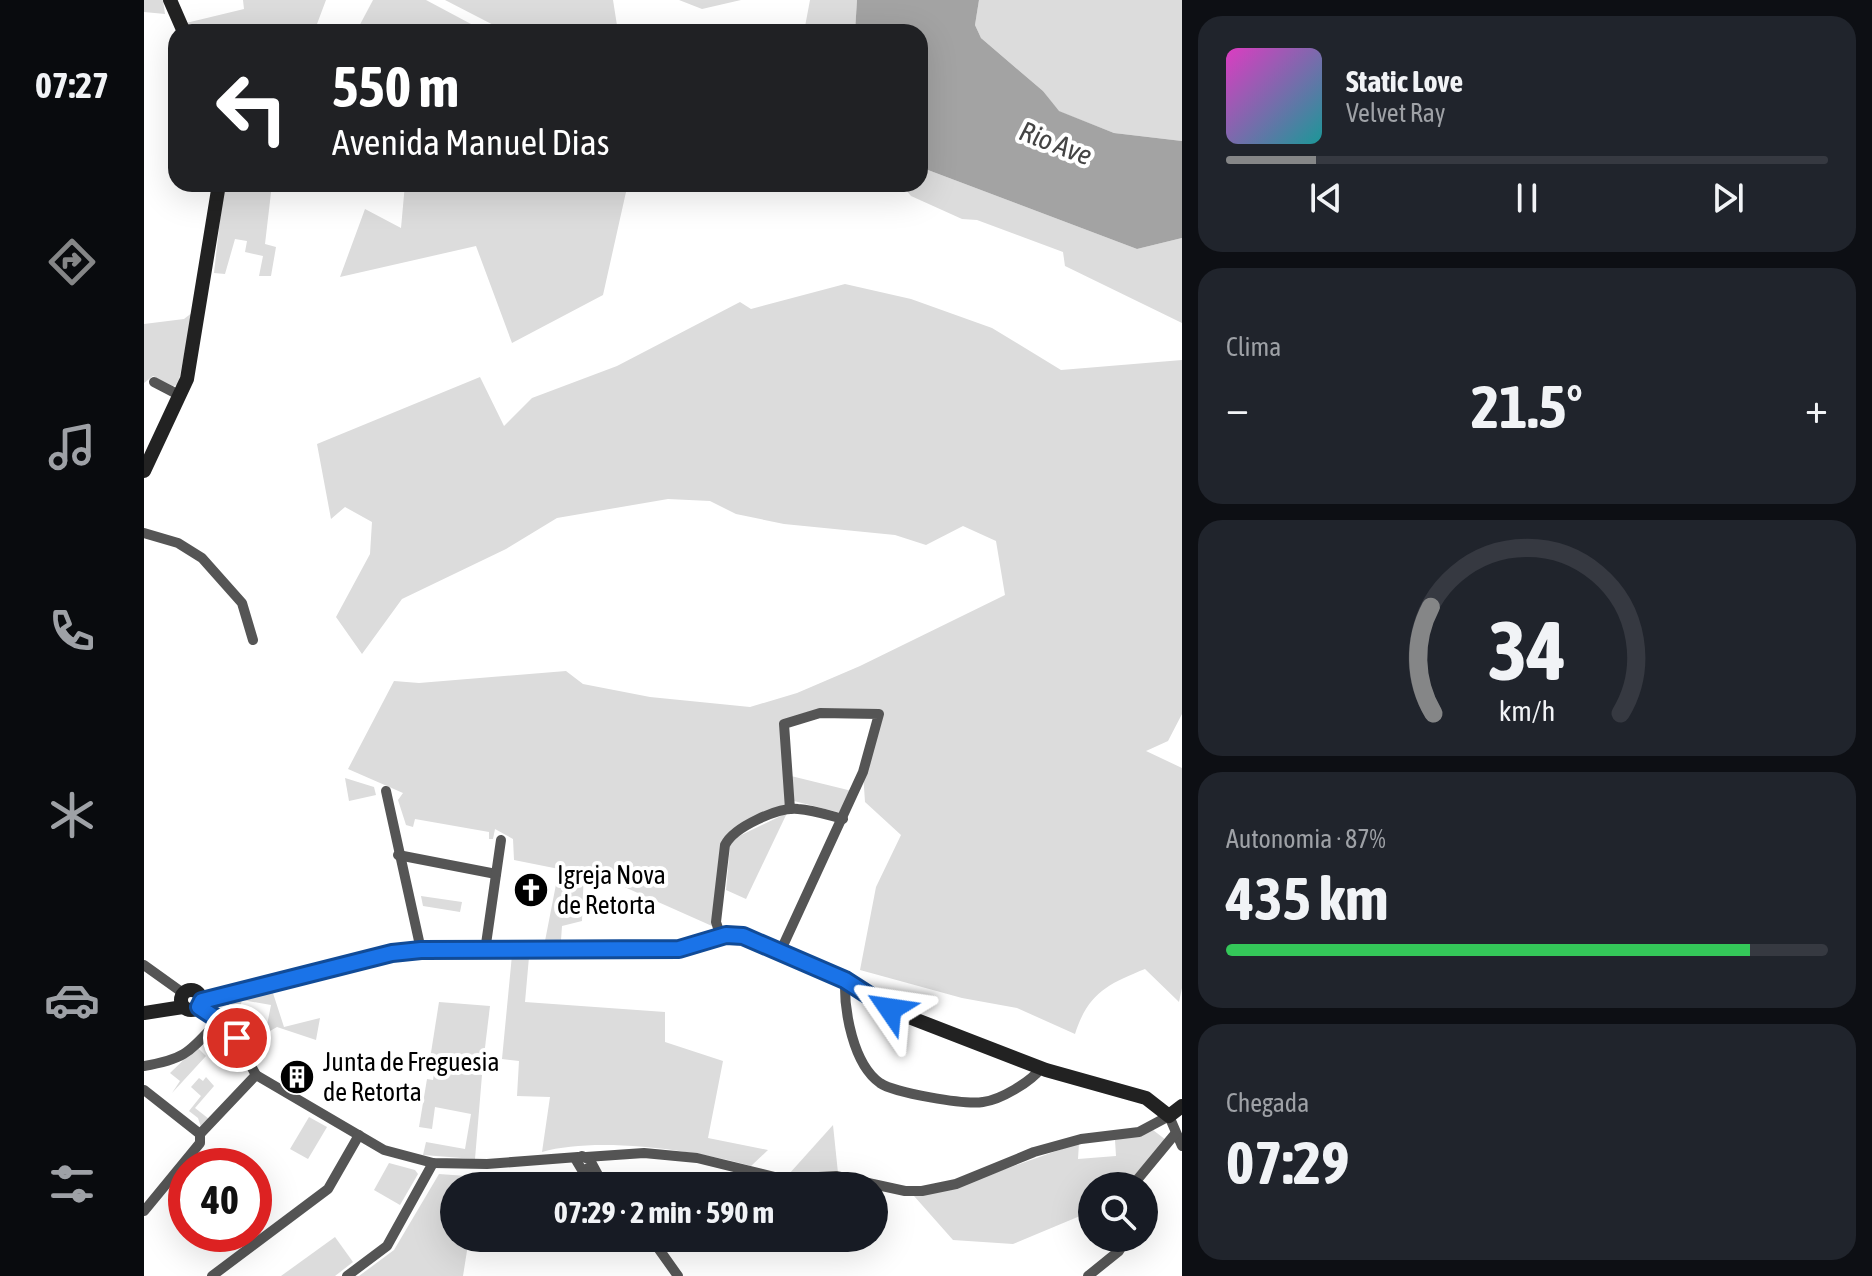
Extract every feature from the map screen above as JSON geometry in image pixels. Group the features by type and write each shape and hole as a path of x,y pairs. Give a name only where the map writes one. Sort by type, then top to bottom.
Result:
{"street":[{"path":"170,0 180,24"},
{"path":"144,471 187,379 218,192"},
{"path":"154,382 179,395"},
{"path":"144,533 178,543 202,558 242,603 253,640"},
{"path":"781,950 863,772 879,714 820,713 784,724 790,809"},
{"path":"386,791 421,950"},
{"path":"721,937 716,922 725,845 730,835 743,825 790,809 843,819"},
{"path":"485,951 501,840"},
{"path":"398,855 496,874"},
{"path":"200,1004 392,953 421,950 679,949 721,937 743,936 845,980 901,1014 1041,1068 1137,1094 1169,1116 1182,1146"},
{"path":"144,965 183,1000"},
{"path":"845,980 845,994 858,1054 881,1083 916,1097 938,1096 983,1102 1001,1096 1041,1068"},
{"path":"144,1013 183,1000 196,990 200,1004 237,1038 256,1075 384,1150 433,1163 487,1164 563,1159 584,1164 591,1172"},
{"path":"144,1066 176,1061 187,1054 219,1020"},
{"path":"144,1211 200,1143 200,1134 256,1075"},
{"path":"144,1090 200,1134"},
{"path":"584,1164 604,1154 644,1153 697,1158 783,1179 836,1176 905,1191 922,1191 956,1184 1045,1149 1081,1139 1139,1132 1182,1106"},
{"path":"1144,1172 1175,1134"},
{"path":"212,1276 328,1189 359,1135"},
{"path":"347,1276 387,1246 433,1163"},
{"path":"661,1252 678,1276"},
{"path":"1088,1276 1118,1252"}],"shaded area":[{"path":"144,0 163,0 165,14 144,12"},
{"path":"243,0 326,0 317,24 186,23 244,9"},
{"path":"373,0 426,0 471,24 360,24"},
{"path":"445,0 613,0 617,24 492,24"},
{"path":"679,0 741,0 702,9"},
{"path":"810,0 857,0 856,24 806,24"},
{"path":"979,0 1182,0 1182,141 1114,133 1058,111 1043,91 981,38 975,25"},
{"path":"928,170 1137,249 1182,238 1182,323 1065,266 1063,252 977,220 962,219 908,192 928,192"},
{"path":"223,192 271,192 265,244 276,247 271,276 259,276 263,256 245,252 247,241 235,239 225,274 214,273"},
{"path":"404,192 626,192 603,295 512,343 476,246 340,277 365,209 401,228"},
{"path":"845,284 911,299 992,328 1061,370 1182,360 1182,714 1168,741 1146,751 1182,768 1182,988 1179,1002 1145,969 1110,985 1093,999 1075,1034 1017,1008 962,998 860,970 876,887 901,835 865,802 863,772 879,714 820,713 784,724 790,809 730,835 712,926 584,869 582,921 562,926 561,940 545,941 559,869 514,860 513,839 495,829 493,839 489,839 489,832 415,819 413,827 406,825 398,800 403,793 348,769 394,681 419,683 566,671 583,684 650,697 750,707 797,693 860,666 1005,595 996,541 963,526 926,545 895,535 784,524 736,514 710,501 668,499 557,518 506,549 402,599 362,654 336,617 370,554 372,522 345,507 331,519 317,444 480,377 504,426 532,398 617,366 740,302 751,309"},
{"path":"193,312 178,385 173,386 153,376 144,383 144,324 184,319"},
{"path":"791,776 852,791 841,813 794,801"},
{"path":"345,778 374,787 376,795 349,801"},
{"path":"787,813 746,899 726,890 730,846 735,838"},
{"path":"421,896 462,902 460,912 423,906"},
{"path":"512,955 529,957 525,1002 665,1012 665,1042 723,1061 708,1138 768,1150 751,1166 675,1150 618,1145 564,1147 542,1152 550,1097 517,1096 519,1061 502,1059"},
{"path":"272,990 284,1027 320,1018 316,1040 277,1027 252,1041 250,1038 245,1040 239,1029 244,1021 267,1025 271,1005 242,1000 240,1007 217,1003"},
{"path":"439,1002 490,1006 483,1064 430,1059"},
{"path":"197,1047 206,1056 172,1093 180,1081 170,1073"},
{"path":"435,1068 482,1075 475,1159 423,1155 426,1142 465,1149 471,1114 435,1107 432,1129 419,1127 427,1079 433,1080"},
{"path":"206,1077 214,1086 195,1108 209,1119 201,1127 198,1118 189,1111 201,1096 191,1087 199,1078 203,1081"},
{"path":"309,1117 327,1127 308,1159 290,1149"},
{"path":"833,1125 838,1172 791,1172"},
{"path":"1153,1130 1166,1140 1137,1172 1078,1172 1078,1217 1013,1244 953,1240 914,1196 952,1188 1079,1143 1078,1159 1116,1156 1115,1140"},
{"path":"389,1163 415,1170 418,1174 400,1205 374,1190"},
{"path":"440,1174 440,1252 467,1252 463,1276 359,1276 394,1250"},
{"path":"335,1237 353,1262 335,1276 281,1276"}],"water":[{"name":"Rio Ave","path":"857,0 979,0 975,25 981,38 1043,91 1059,111 1114,133 1182,141 1182,238 1137,249 928,170 928,24 856,24"}],"place":[{"name":"Igreja Nova de Retorta","path":"531,890"},
{"name":"Junta de Freguesia de Retorta","path":"297,1077"}],"route":[{"path":"237,1038 208,1011 199,1007 202,1001 392,953 568,948 664,950 693,947 726,935 743,936 781,950 845,980 890,1009"}]}
